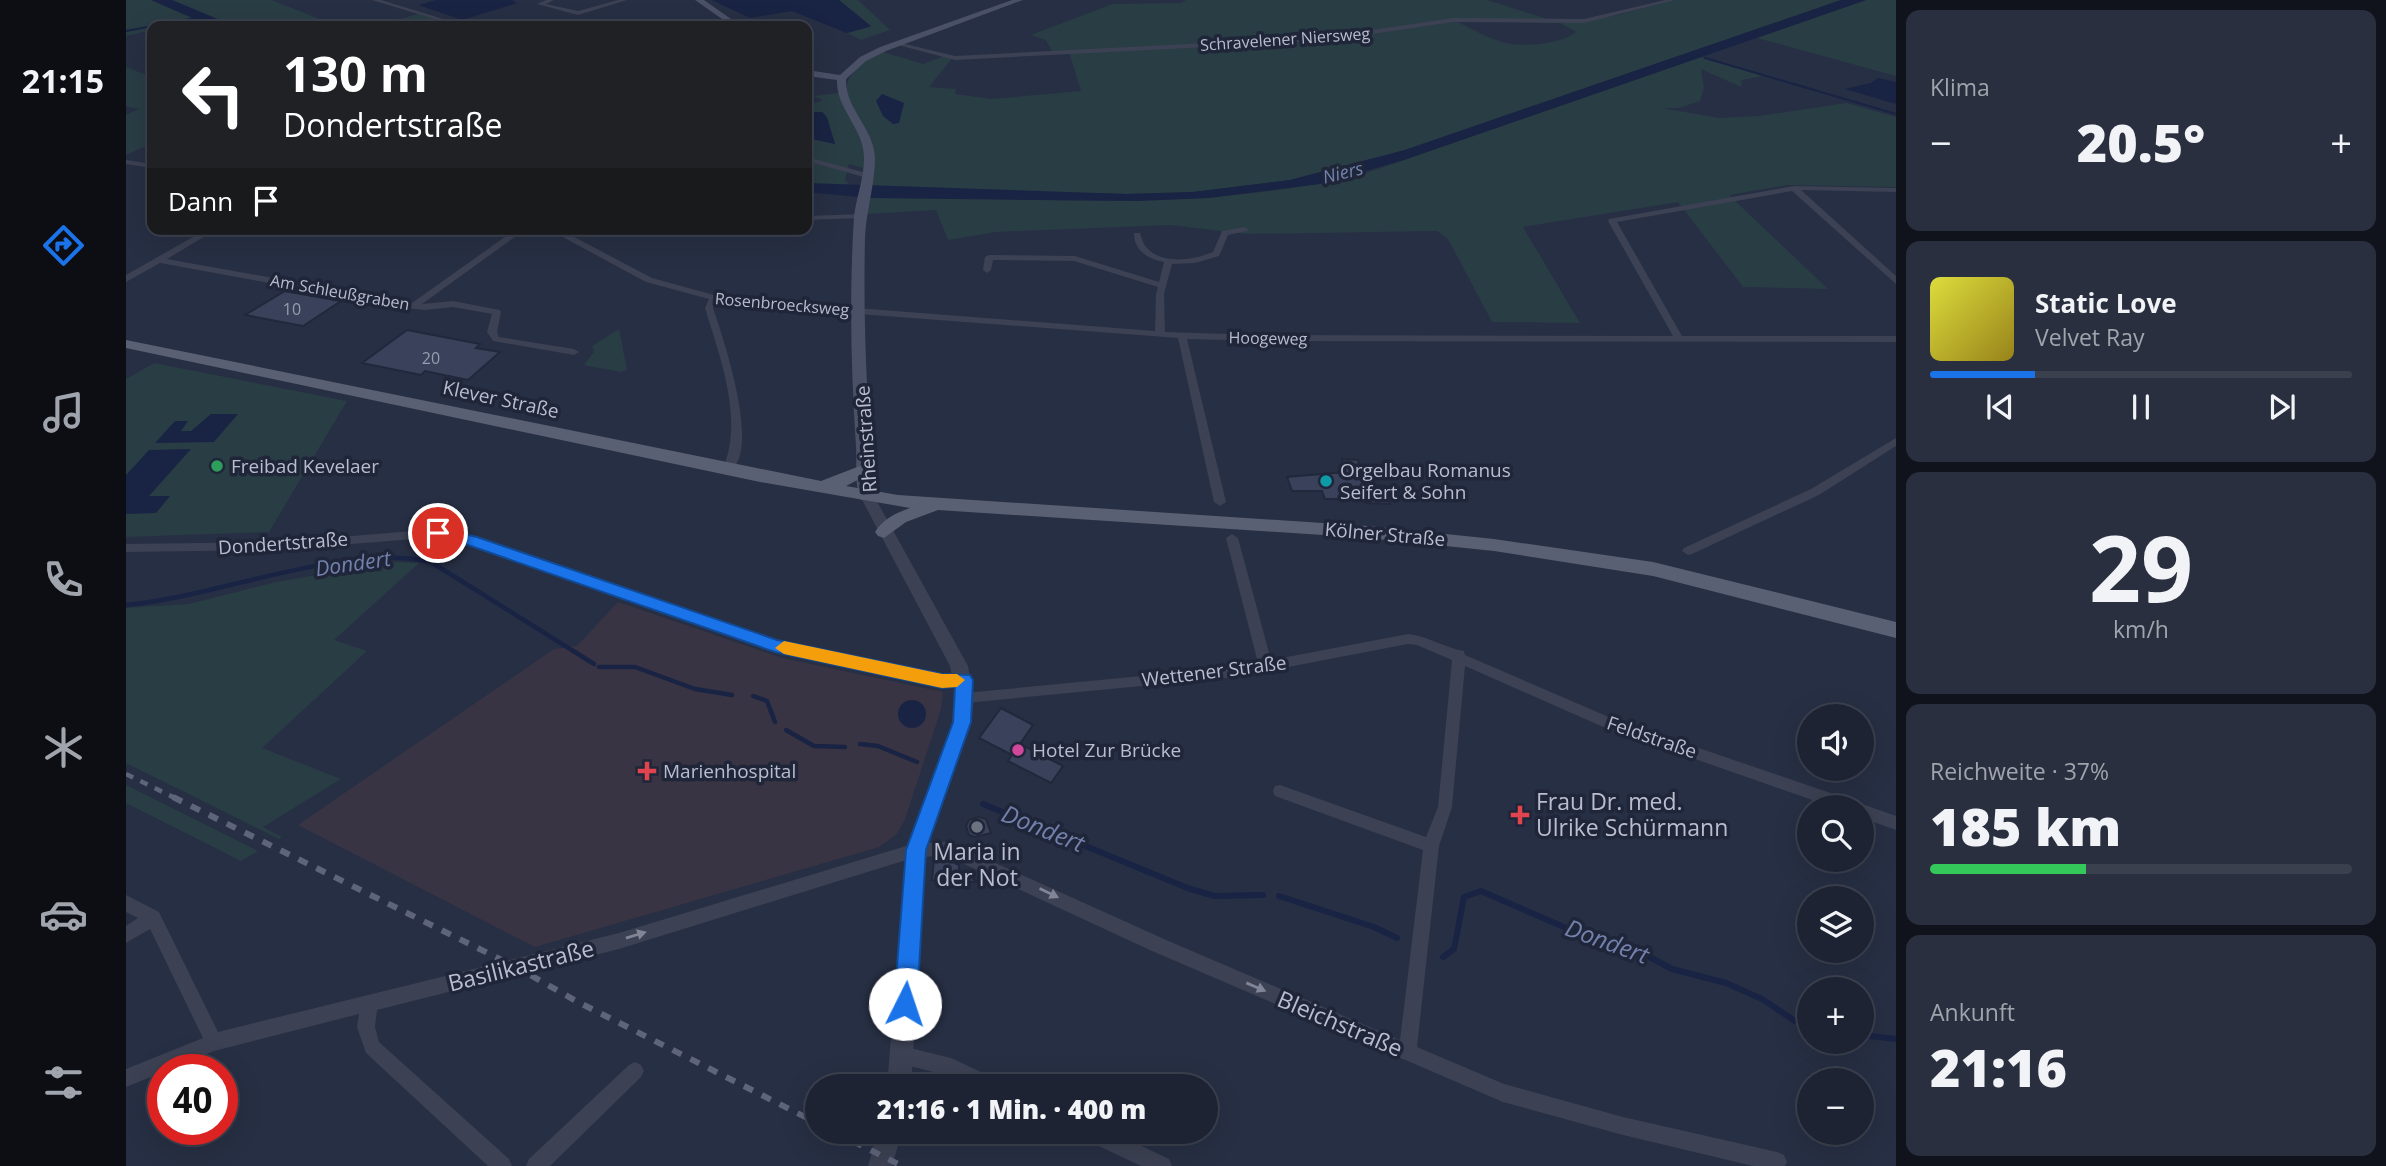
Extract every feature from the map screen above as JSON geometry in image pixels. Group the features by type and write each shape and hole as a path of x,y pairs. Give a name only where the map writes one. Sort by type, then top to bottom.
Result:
{"main road":[{"path":"699,0 730,21"},
{"path":"812,74 842,78 863,59 897,44 1020,0"},
{"name":"Rheinstraße","path":"842,78 840,91 867,140 867,179 860,216 859,311 867,496"},
{"name":"Klever Straße","path":"126,344 867,496"},
{"path":"821,487 846,480 865,469"},
{"name":"Kölner Straße","path":"867,496 1368,532 1494,545 1653,569 1896,630"},
{"path":"884,532 900,517 939,503"}],"street":[{"path":"375,0 446,21"},
{"path":"551,0 540,4 576,13 620,1"},
{"path":"605,0 620,1"},
{"name":"Schravelener Niersweg","path":"897,44 955,58 1310,39 1453,20 1584,21 1671,0"},
{"path":"812,161 867,179"},
{"path":"126,162 147,165"},
{"path":"1679,338 1612,220 1794,188 1896,190"},
{"path":"1794,188 1896,281"},
{"path":"812,218 860,216"},
{"path":"1137,235 1143,249 1168,261 1188,262 1209,258 1221,249 1225,233 1244,229"},
{"path":"126,279 203,235"},
{"path":"414,306 514,235"},
{"name":"Rosenbroecksweg","path":"563,235 649,280 713,299 768,306 859,311"},
{"path":"987,270 989,257 1076,259 1161,285"},
{"name":"Am Schleußgraben","path":"159,260 414,306 453,304 497,312 499,315 492,332 496,339 574,352"},
{"path":"1160,334 1161,285 1168,261"},
{"path":"713,299 709,308 735,390 734,458 728,469"},
{"name":"Hoogeweg","path":"859,311 1182,336 1896,339"},
{"path":"1182,336 1220,502"},
{"path":"1688,551 1815,492 1896,440"},
{"name":"Rheinstraße","path":"867,496 965,689"},
{"name":"Dondertstraße","path":"126,548 278,546 438,533 472,541 775,646 942,681 965,689"},
{"path":"1232,538 1266,667"},
{"name":"Wettener Straße","path":"965,689 1236,672 1408,639 1436,644 1459,655"},
{"path":"1407,1053 1430,846 1445,807 1459,655"},
{"name":"Feldstraße","path":"1459,655 1606,722 1816,795"},
{"path":"900,1074 916,850 962,722 965,689"},
{"path":"1280,791 1430,846"},
{"path":"1874,815 1896,822"},
{"name":"Bleichstraße","path":"916,850 948,849 1503,1093 1623,1126 1777,1162"},
{"name":"Basilikastraße","path":"126,1078 214,1042 619,941 916,850"},
{"path":"126,903 153,918 214,1042"},
{"path":"126,935 153,918"},
{"path":"369,1004 366,1027 372,1047 502,1166"},
{"path":"902,1055 951,1067 966,1074"},
{"path":"536,1166 635,1071"},
{"path":"880,1166 886,1144"},
{"path":"1116,1144 1162,1166"}],"shaded area":[{"path":"126,0 151,0 199,21 147,21 147,31 126,36"},
{"path":"172,0 272,0 330,21 222,21"},
{"path":"839,0 858,0 890,30 861,40 847,33 870,27"},
{"path":"1186,0 1487,0 1560,23 1618,15 1672,0 1841,0 1405,150 1290,180 1193,192 1127,194 872,188 863,168 849,164 845,180 853,187 812,183 812,139 835,143 822,112 812,112 812,104 823,100 814,96 846,92 853,73 880,51 923,64 944,56 953,57 929,87 956,89 955,94 992,99 1081,91 1069,52 1053,53 1046,40 1031,35 1112,4 1181,3","holes":["1455,21 1560,23 1576,32 1552,42 1514,44 1493,39"]},
{"path":"1866,0 1896,0 1896,76 1757,38"},
{"path":"421,13 447,21 393,21"},
{"path":"1701,57 1763,76 1742,80 1741,87 1701,69 1704,87 1700,101 1679,108 1662,108 1719,118 1759,116 1846,103 1896,117 1896,187 1788,185 1729,195 1828,289 1743,287 1678,202 1523,227 1580,323 1492,322 1448,239 1437,231 1247,234 1170,225 996,232 948,240 936,210 866,214 870,198 1183,199 1307,185 1369,172"},
{"path":"126,67 147,75 147,145 126,155 126,115 139,109 126,106"},
{"path":"619,329 627,370 620,372 584,365 594,352 592,346"},
{"name":"Freibad Kevelaer","path":"154,363 347,401 269,532 126,537 126,379"},
{"path":"393,562 419,563 334,640 367,651 262,748 341,779 263,827 282,837 279,839 126,763 126,608 189,604 276,582"},
{"name":"Marienhospital","path":"618,602 782,658 943,692 941,709 905,819 897,834 879,847 535,947 298,825 554,649 577,646"},
{"path":"126,785 258,851 241,861 126,803"}],"water":[{"path":"151,0 172,0 222,21 199,21"},
{"path":"436,0 512,0 517,3 462,20 419,5"},
{"path":"712,0 839,0 871,26 847,33 792,11 750,18"},
{"name":"Niers","path":"1841,0 1866,0 1404,160 1320,184 1209,198 1138,201 869,198 812,192 812,183 1127,194 1193,192 1290,180 1405,150"},
{"path":"1878,78 1896,82 1896,104 1845,89 1871,83"},
{"path":"882,94 904,103 899,123 893,124 883,116 876,101"},
{"path":"812,112 822,112 827,117 835,144 812,139"},
{"path":"211,414 238,414 214,442 155,443 175,421 188,421 181,431 191,431"},
{"path":"191,449 149,496 170,496 156,513 126,514 126,475 149,450"},
{"path":"912,700 922,704 926,714 922,724 912,728 902,724 898,714 902,704"}],"building":[{"path":"285,291 341,301 303,326 245,315"},
{"path":"407,330 480,344 476,348 500,352 468,380 425,371 421,375 362,363"},
{"name":"Orgelbau Romanus Seifert & Sohn","path":"1342,459 1358,460 1364,485 1385,486 1390,504 1366,503 1365,499 1325,499 1322,491 1292,491 1287,477 1345,472"},
{"name":"Hotel Zur Brücke","path":"1001,708 1033,725 1020,744 1063,766 1051,783 1008,761 1012,755 979,738"},
{"name":"Maria in der Not","path":"979,817 986,819 991,833 975,837 969,835 966,826 969,820"},
{"path":"934,859 946,859 959,865 959,870 978,882 932,880"}],"waterway":[{"name":"Dondert","path":"180,21 201,17"},
{"name":"Dondert","path":"126,31 147,27"},
{"path":"1705,58 1896,114"},
{"name":"Dondert","path":"126,605 360,559 397,558 431,562 594,664"},
{"name":"Dondert","path":"599,667 635,667 695,689 732,695"},
{"name":"Dondert","path":"753,696 767,701 775,722"},
{"name":"Dondert","path":"786,730 814,746 845,747"},
{"name":"Dondert","path":"860,744 878,746 917,762"},
{"name":"Dondert","path":"983,804 1190,889 1215,896 1263,895"},
{"name":"Dondert","path":"1443,957 1454,949 1464,897 1481,891 1566,928 1629,946 1672,969 1726,983 1762,999 1797,1022"},
{"name":"Dondert","path":"1279,896 1374,927 1397,938"},
{"name":"Dondert","path":"1874,1036 1896,1039"}],"railway":[{"path":"126,774 177,799"},
{"path":"173,797 516,967 578,1002 805,1117"},
{"path":"859,1144 902,1166"}],"slow traffic":[{"path":"784,648 942,681 957,680"}],"place":[{"name":"Freibad Kevelaer","path":"217,466"},
{"name":"Orgelbau Romanus Seifert & Sohn","path":"1326,481"},
{"name":"Hotel Zur Brücke","path":"1018,750"},
{"name":"Marienhospital","path":"647,771"},
{"name":"Frau Dr. med. Ulrike Schürmann","path":"1520,815"},
{"name":"Maria in der Not","path":"977,827"}],"route":[{"path":"438,533 472,541 775,646 942,681 964,680 962,722 916,850 905,1004"}]}
